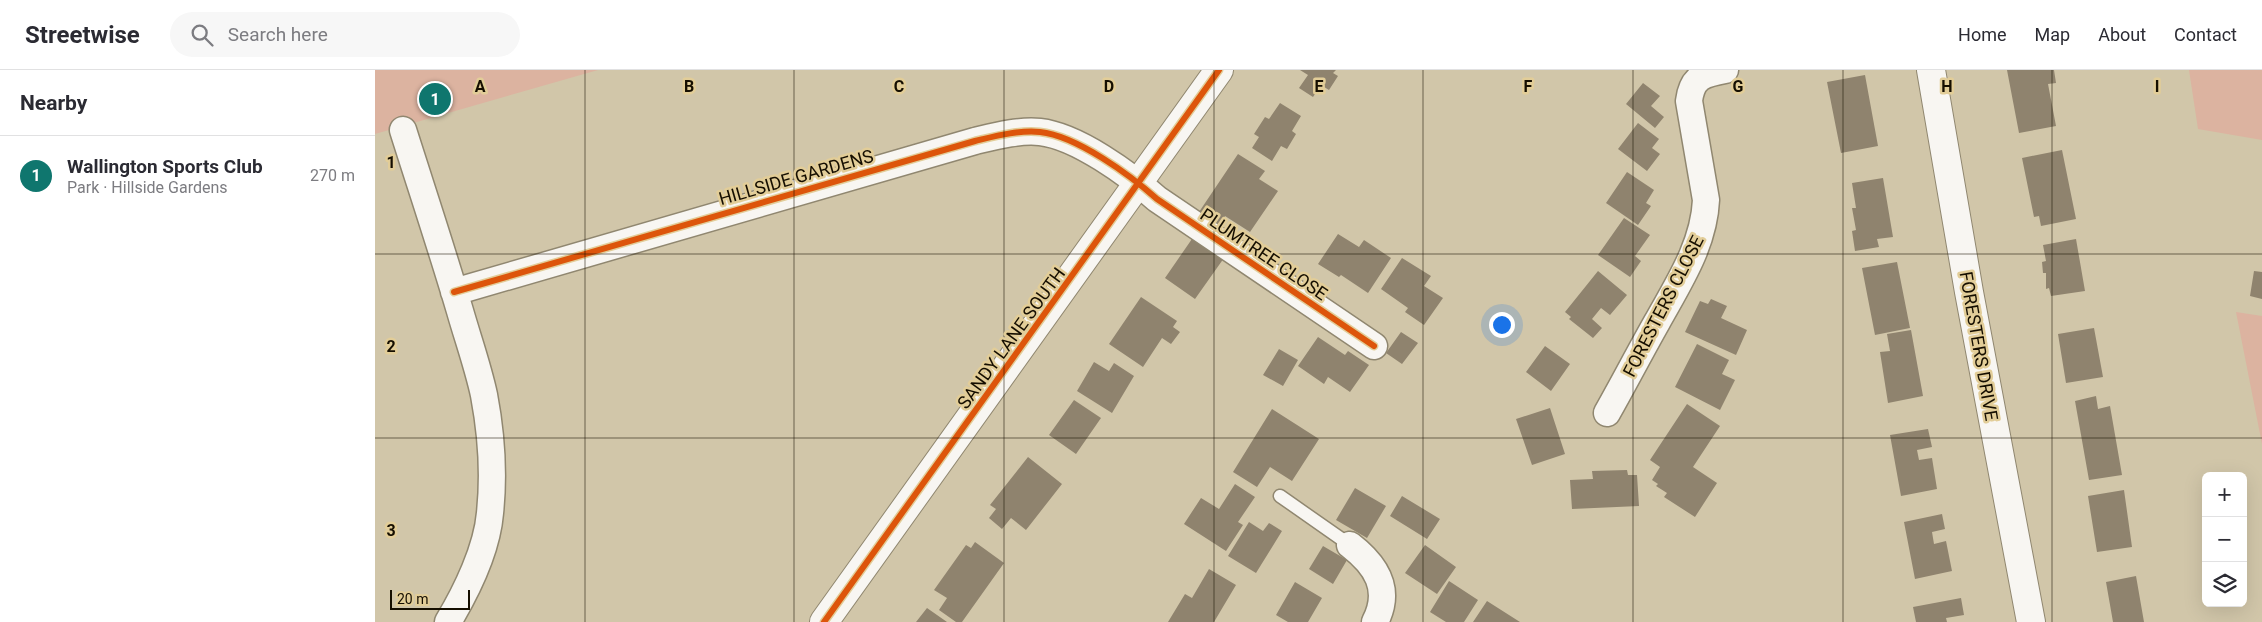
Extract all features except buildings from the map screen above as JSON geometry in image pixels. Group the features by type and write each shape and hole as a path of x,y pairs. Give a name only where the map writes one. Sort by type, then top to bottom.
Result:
{"street":[{"name":"SANDY LANE SOUTH","path":"829,620 1219,70"},
{"name":"FORESTERS CLOSE","path":"1607,412 1698,243 1705,215 1706,200 1689,100 1694,82 1709,73 1725,70"},
{"name":"FORESTERS DRIVE","path":"1931,70 1969,292 2031,622"},
{"path":"403,130 454,292 484,393 486,408 490,454 490,514 474,570 448,622"},
{"name":"HILLSIDE GARDENS","path":"454,292 975,141 1011,133 1041,132 1065,138 1126,173 1139,183"},
{"name":"PLUMTREE CLOSE","path":"1139,183 1157,199 1375,346"},
{"path":"1350,545 1368,558 1376,571 1381,585 1381,599 1375,622"}],"lane":[{"path":"1280,496 1350,545"}],"shaded area":[{"path":"375,70 598,70 375,134"},
{"path":"2189,70 2262,70 2262,140 2198,129"},
{"path":"2236,312 2262,316 2262,444"}],"cycle path":[{"path":"824,622 1219,70"},
{"path":"454,292 975,141 999,135 1040,132 1070,141 1118,168 1157,199 1374,346"}],"place":[{"name":"Wallington Sports Club","path":"435,99"}]}
